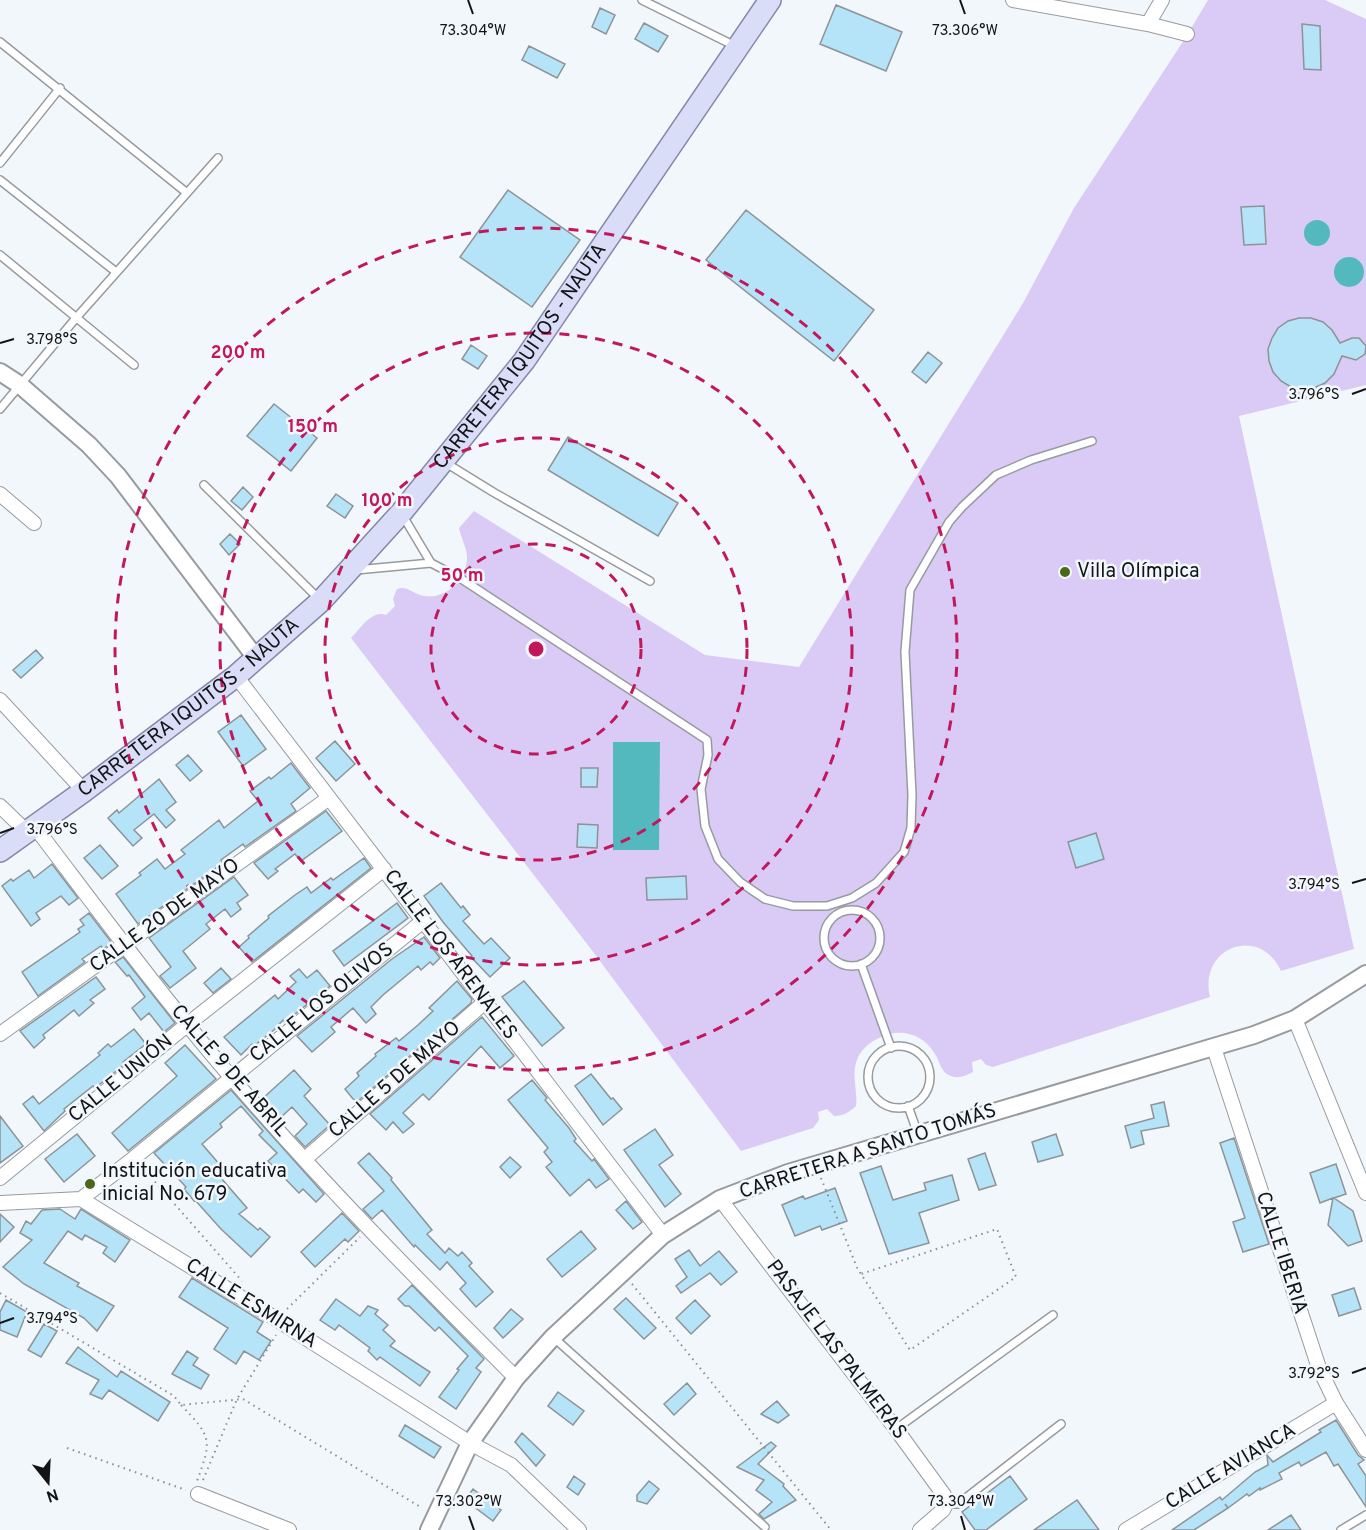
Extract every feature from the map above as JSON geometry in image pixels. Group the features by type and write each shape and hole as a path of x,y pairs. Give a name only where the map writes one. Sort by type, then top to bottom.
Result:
{"main road":[{"name":"CARRETERA IQUITOS - NAUTA","path":"0,851 84,791 236,676 321,601 401,513 524,360 770,0"}],"street":[{"path":"1013,0 1148,24 1187,34"},
{"path":"1148,24 1162,0"},
{"path":"0,372 20,385 89,445 118,476 256,658"},
{"path":"0,494 34,523"},
{"name":"CALLE LOS ARENALES","path":"236,676 663,1235"},
{"path":"0,700 84,791"},
{"name":"CALLE 20 DE MAYO","path":"0,1034 329,798"},
{"name":"CALLE 9 DE ABRIL","path":"0,806 31,829 231,1077 368,1229 516,1378"},
{"name":"CALLE UNIÓN","path":"0,1178 188,1024 384,869"},
{"name":"CALLE LOS OLIVOS","path":"81,1199 423,921"},
{"name":"CARRETERA A SANTO TOMÁS","path":"432,1523 470,1443 516,1378 553,1337 663,1235 720,1199 788,1173 1214,1048 1295,1019 1366,974"},
{"name":"CALLE 5 DE MAYO","path":"305,1159 485,1002"},
{"path":"1295,1019 1362,1171 1366,1193"},
{"name":"CALLE IBERIA","path":"1214,1048 1319,1368 1336,1403 1366,1450"},
{"path":"0,1203 81,1199"},
{"name":"CALLE ESMIRNA","path":"81,1199 280,1321 470,1443 511,1465 579,1530"},
{"name":"PASAJE LAS PALMERAS","path":"720,1199 896,1428 944,1496 946,1504"},
{"name":"CALLE AVIANCA","path":"1126,1530 1336,1403"},
{"path":"195,1493 289,1530"},
{"path":"926,1528 946,1504"}],"lane":[{"path":"642,0 737,48"},
{"path":"0,42 60,88 187,193"},
{"path":"0,162 60,88"},
{"path":"0,409 76,318 218,158"},
{"path":"0,180 116,272"},
{"path":"0,255 134,365"},
{"path":"401,513 431,563 460,578 707,740 707,764 701,789 705,826 718,859 740,882 765,899 793,906 827,906 852,898 876,883 904,852 911,828 912,795 905,652 910,590 949,522 996,475 1031,460 1092,441"},
{"path":"444,462 650,581"},
{"path":"204,485 321,601"},
{"path":"349,570 431,563"},
{"path":"840,902 844,911"},
{"path":"857,909 875,921 879,928 880,942 877,950 873,956 861,964 846,966 828,954 824,933 835,914 857,909"},
{"path":"861,964 891,1048"},
{"path":"907,1047 914,1050 921,1054 929,1068 930,1076 926,1091 916,1103 908,1106 885,1104 873,1093 870,1086 872,1062 883,1051 891,1048 907,1047"},
{"path":"908,1106 918,1134"},
{"path":"896,1428 1053,1315"},
{"path":"553,1337 765,1527"},
{"path":"946,1504 958,1504 1061,1424"},
{"path":"1341,1530 1366,1515"}],"path":[{"path":"134,1158 245,1283"},
{"path":"815,1165 861,1274 910,1350 1016,1277 998,1229 861,1274"},
{"path":"195,1493 237,1400 280,1321 368,1229"},
{"path":"623,1272 831,1530"},
{"path":"0,1293 174,1396 193,1418 208,1441 208,1452 195,1493"},
{"path":"181,1405 243,1399 432,1523"},
{"path":"67,1448 195,1493"}],"shaded area":[{"name":"Villa Olímpica","path":"1208,0 1325,0 1366,19 1366,385 1239,416 1354,949 1281,971 1271,957 1259,948 1246,945 1233,948 1222,954 1213,965 1209,980 1210,997 993,1067 986,1065 981,1059 972,1062 973,1072 962,1077 948,1075 930,1047 918,1037 903,1033 887,1035 869,1044 858,1056 855,1066 856,1106 838,1116 834,1116 827,1109 818,1112 819,1120 813,1128 741,1151 594,953 351,638 371,617 386,615 395,606 393,599 397,589 404,588 420,595 432,596 440,595 454,586 464,572 467,556 459,528 474,511 705,655 799,667 1023,303 1074,208"}],"water":[{"path":"1317,220 1326,224 1330,233 1326,242 1317,246 1308,242 1304,233 1308,224"},
{"path":"1349,257 1360,261 1364,272 1360,283 1349,287 1338,283 1334,272 1338,261"},
{"path":"613,742 660,742 659,850 613,850"}],"building":[{"path":"836,5 902,32 886,71 820,44"},
{"path":"600,8 615,15 606,34 592,27"},
{"path":"644,23 668,36 658,52 635,39"},
{"path":"1302,24 1320,26 1321,70 1304,69"},
{"path":"529,46 565,64 557,78 522,60"},
{"path":"508,190 580,240 532,307 460,257"},
{"path":"1264,206 1266,244 1244,245 1241,207"},
{"path":"746,210 874,310 834,361 706,260"},
{"path":"1311,318 1323,322 1332,330 1340,343 1359,338 1366,346 1365,354 1356,360 1342,356 1334,374 1325,383 1314,388 1291,387 1273,372 1268,349 1278,328 1288,321"},
{"path":"471,345 487,356 478,369 462,359"},
{"path":"928,352 942,363 926,383 912,372"},
{"path":"274,404 317,438 291,471 247,436"},
{"path":"568,437 678,503 658,536 548,470"},
{"path":"243,487 253,497 242,510 231,501"},
{"path":"336,494 353,506 345,518 327,506"},
{"path":"230,534 240,544 229,555 220,544"},
{"path":"36,650 43,658 21,678 13,670"},
{"path":"241,715 266,749 243,766 218,732"},
{"path":"335,741 355,764 336,781 316,758"},
{"path":"188,755 202,771 190,781 176,765"},
{"path":"291,763 310,788 291,804 296,811 245,847 243,844 221,860 223,863 138,924 116,894 157,859 165,869 185,854 181,850 219,820 224,828 258,801 250,791 269,777 271,779"},
{"path":"581,768 598,768 597,787 581,787"},
{"path":"159,779 176,802 166,810 175,820 166,828 154,814 134,830 142,838 133,846 108,818 117,810 119,813"},
{"path":"326,811 342,831 301,861 295,854 275,869 278,871 268,879 254,863"},
{"path":"578,824 598,825 597,848 577,847"},
{"path":"1096,833 1104,859 1076,868 1068,842"},
{"path":"100,845 118,866 102,879 84,858"},
{"path":"364,858 371,868 252,962 239,947 269,918 268,916 295,895 307,887 311,893"},
{"path":"52,864 78,898 69,905 61,896 36,913 40,919 31,926 2,886 29,870 34,878"},
{"path":"686,876 687,899 647,900 646,878"},
{"path":"234,877 248,895 237,903 241,909 231,917 225,909 206,924 210,929 183,951 196,968 170,988 160,976 171,967 149,938"},
{"path":"441,883 461,908 463,906 470,915 463,921 484,944 491,938 510,958 490,977 471,957 424,896"},
{"path":"397,903 408,918 344,966 333,951"},
{"path":"89,913 112,943 103,949 101,946 82,959 85,962 38,996 22,972 80,932 78,929 84,925 80,920"},
{"path":"424,937 440,958 433,965 430,962 421,970 418,966 383,995 371,1007 376,1014 366,1023 353,1008 331,1027 335,1032 312,1052 297,1036 392,959"},
{"path":"123,957 175,1023 164,1032 149,1013 141,1020 132,1008 145,997 129,975 127,976 115,962"},
{"path":"221,968 231,979 213,993 204,983"},
{"path":"299,969 307,978 317,970 330,986 285,1022 283,1020 254,1046 252,1044 241,1055 224,1037 275,995 278,999 296,982 290,976"},
{"path":"96,977 105,989 90,1000 94,1003 79,1016 74,1010 43,1035 45,1038 34,1048 20,1031"},
{"path":"457,981 472,999 471,1003 358,1101 353,1099 345,1089 359,1076 357,1073 376,1056 375,1054 396,1038 399,1041 418,1025 433,1011 429,1008"},
{"path":"524,981 564,1028 542,1046 502,997"},
{"path":"482,1017 514,1056 500,1068 481,1046 429,1100 423,1094 403,1113 414,1124 403,1133 393,1122 386,1130 370,1114"},
{"path":"134,1029 146,1044 95,1088 93,1086 64,1109 65,1111 44,1131 23,1104 33,1096 39,1104 100,1055 98,1053 108,1044 111,1047"},
{"path":"185,1045 216,1079 128,1151 112,1133 177,1076 165,1063"},
{"path":"294,1070 311,1089 304,1096 330,1125 305,1147 295,1136 307,1124 292,1107 279,1119 262,1099"},
{"path":"591,1074 622,1109 603,1125 575,1086"},
{"path":"532,1080 547,1098 545,1100 569,1128 576,1139 574,1141 592,1161 594,1159 609,1179 596,1188 589,1179 570,1196 546,1167 552,1162 544,1152 548,1148 508,1100"},
{"path":"231,1090 324,1194 316,1202 303,1189 299,1193 268,1161 277,1153 259,1135 263,1131 241,1106 220,1124 222,1127 202,1144 227,1173 221,1178 247,1208 239,1214 270,1237 251,1257 194,1201 184,1189 186,1187 154,1153"},
{"path":"1164,1102 1169,1126 1141,1131 1144,1144 1131,1148 1125,1126 1154,1118 1151,1105"},
{"path":"0,1116 23,1146 0,1163"},
{"path":"655,1129 673,1155 659,1165 681,1194 665,1207 624,1150"},
{"path":"77,1134 95,1156 64,1182 45,1159"},
{"path":"1056,1134 1063,1155 1038,1162 1032,1142"},
{"path":"1234,1138 1269,1244 1243,1252 1233,1222 1245,1218 1220,1143"},
{"path":"369,1153 392,1178 391,1180 432,1230 427,1234 445,1253 449,1248 458,1256 462,1252 472,1263 469,1266 493,1292 476,1307 460,1289 466,1283 447,1262 440,1270 415,1245 414,1247 382,1210 372,1219 363,1209 384,1191 358,1163"},
{"path":"985,1153 996,1185 979,1190 968,1159"},
{"path":"510,1157 521,1167 510,1178 500,1167"},
{"path":"1336,1164 1346,1194 1334,1198 1353,1211 1362,1241 1348,1246 1328,1225 1333,1198 1320,1203 1310,1173"},
{"path":"881,1166 893,1200 926,1190 924,1183 952,1175 959,1200 919,1213 929,1243 889,1254 860,1173"},
{"path":"835,1188 847,1221 822,1230 820,1226 795,1236 782,1205 803,1196 805,1199"},
{"path":"626,1201 642,1222 633,1229 616,1210"},
{"path":"60,1209 75,1219 81,1209 130,1240 115,1262 103,1253 107,1247 85,1235 82,1240 68,1231 44,1263 79,1283 77,1286 114,1306 97,1331 84,1318 24,1284 3,1267 32,1240 20,1233 26,1221 31,1224 42,1210"},
{"path":"342,1213 359,1231 348,1242 345,1239 315,1267 301,1252"},
{"path":"0,1214 14,1227 0,1242"},
{"path":"581,1231 596,1249 562,1277 547,1259"},
{"path":"689,1250 700,1266 719,1251 737,1272 721,1285 710,1273 681,1293 676,1286 687,1277 675,1259"},
{"path":"192,1278 263,1322 257,1332 271,1341 259,1360 244,1351 236,1364 214,1349 228,1328 179,1297"},
{"path":"412,1285 484,1359 476,1368 481,1372 456,1409 439,1397 468,1356 439,1327 435,1331 409,1306 405,1306 398,1299"},
{"path":"1354,1288 1361,1309 1339,1316 1332,1295"},
{"path":"626,1298 656,1328 644,1339 614,1309"},
{"path":"336,1299 360,1316 368,1306 378,1310 375,1314 388,1325 383,1330 395,1341 390,1346 430,1372 420,1386 380,1357 377,1360 368,1351 370,1348 339,1325 335,1330 320,1320"},
{"path":"6,1300 27,1312 17,1337 0,1330 0,1312"},
{"path":"695,1300 710,1316 691,1334 676,1318"},
{"path":"511,1309 523,1319 503,1338 494,1328"},
{"path":"44,1324 57,1331 41,1357 28,1350"},
{"path":"78,1347 117,1377 121,1371 170,1402 158,1421 109,1390 102,1399 90,1394 99,1380 66,1363"},
{"path":"187,1351 198,1358 193,1365 209,1375 201,1389 172,1374"},
{"path":"687,1383 696,1394 674,1415 664,1404"},
{"path":"558,1392 584,1411 573,1425 548,1406"},
{"path":"777,1401 789,1415 778,1423 761,1414"},
{"path":"1336,1420 1358,1455 1364,1460 1358,1464 1366,1476 1366,1507 1338,1464 1334,1466 1326,1452 1301,1466 1299,1462 1279,1473 1282,1479 1260,1490 1260,1488 1249,1496 1247,1494 1194,1530 1172,1530 1220,1497 1222,1500 1255,1472 1268,1465 1267,1455 1273,1462"},
{"path":"405,1425 441,1447 434,1458 399,1436"},
{"path":"522,1433 545,1455 536,1466 515,1442"},
{"path":"771,1442 776,1446 758,1464 784,1484 783,1486 796,1500 764,1519 759,1514 772,1502 756,1490 764,1480 737,1467"},
{"path":"574,1476 585,1484 578,1495 567,1487"},
{"path":"1010,1476 1027,1499 986,1530 975,1530 962,1512"},
{"path":"649,1481 659,1489 647,1504 637,1501 637,1495"},
{"path":"473,1489 501,1510 493,1521 465,1500"},
{"path":"1077,1500 1099,1530 1034,1530"},
{"path":"1291,1515 1301,1530 1268,1530"}],"place":[{"name":"Villa Olímpica","path":"1065,572"},
{"name":"Institución educativa inicial No. 679","path":"90,1184"}]}
